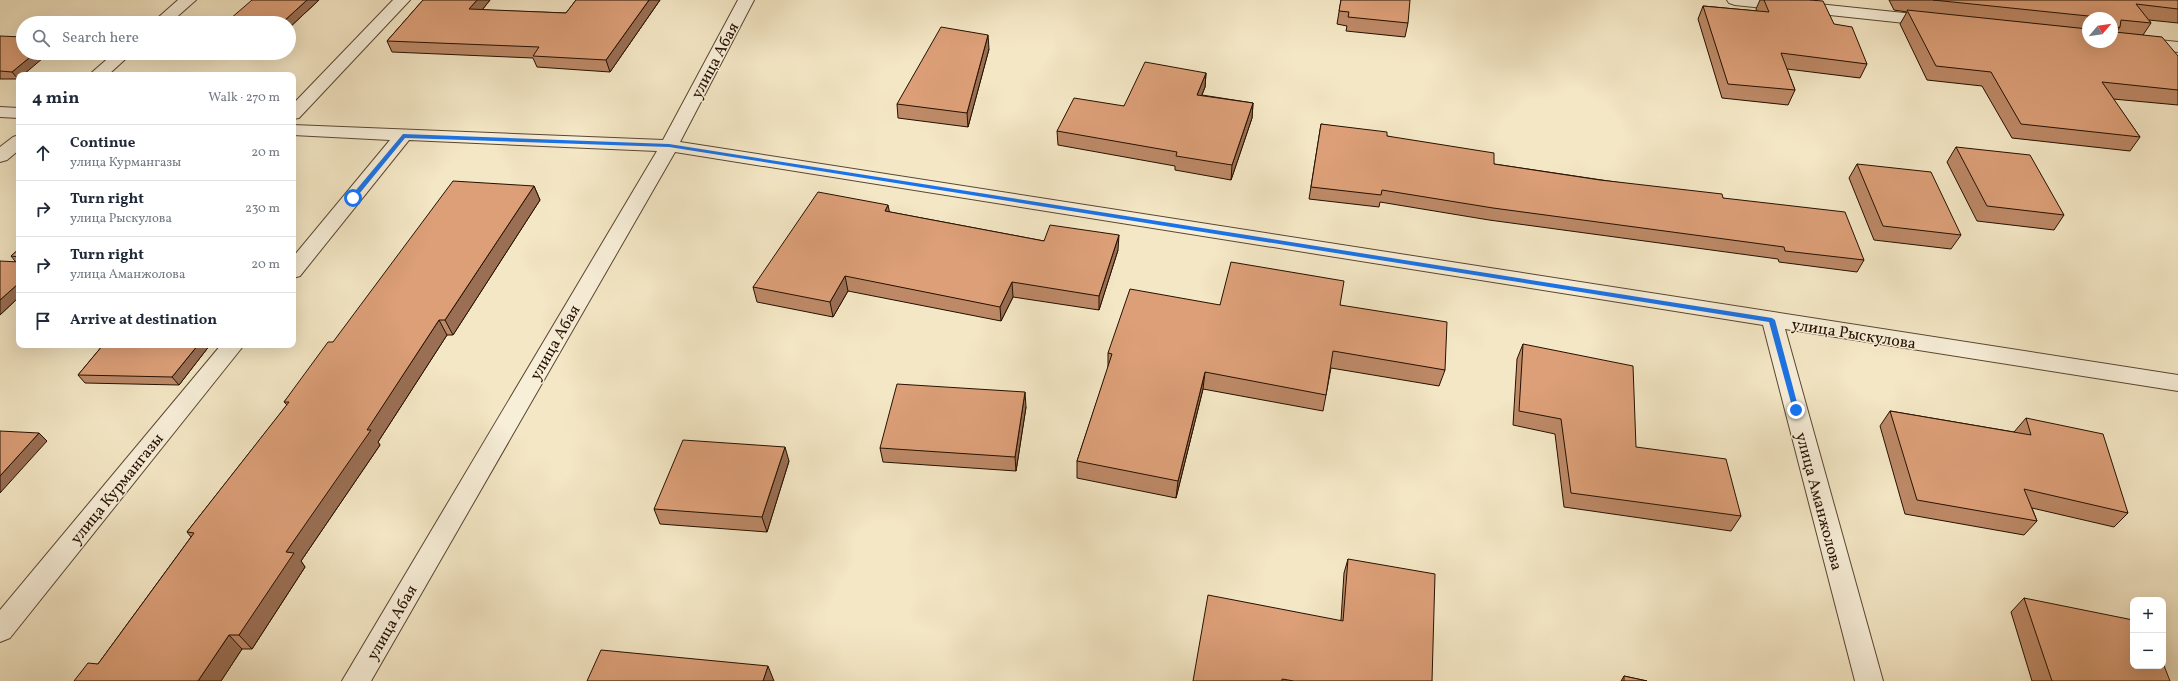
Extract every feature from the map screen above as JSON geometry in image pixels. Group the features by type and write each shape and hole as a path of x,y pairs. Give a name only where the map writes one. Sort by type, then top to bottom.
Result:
{"street":[{"path":"169,16 188,0"},
{"path":"296,111 402,0"},
{"name":"улица Абая","path":"356,681 669,146 746,0"},
{"path":"1735,0 1947,22"},
{"path":"2118,41 2178,46"},
{"path":"102,72 116,60"},
{"path":"0,112 16,113"},
{"name":"улица Рыскулова","path":"296,130 403,136 669,146 2178,383"},
{"path":"296,267 403,136"},
{"path":"0,156 16,143"},
{"name":"улица Аманжолова","path":"1772,320 1869,681"},
{"name":"улица Курмангазы","path":"0,630 231,348"}],"building":[{"path":"252,0 307,0 289,16 233,16"},
{"path":"423,0 477,0 469,9 566,13 576,0 649,0 606,60 533,56 539,47 387,41"},
{"path":"1341,0 1410,0 1408,23 1348,17 1349,12 1339,11"},
{"path":"1764,0 1823,1 1834,24 1852,27 1867,64 1781,53 1795,90 1728,84 1703,6 1769,12"},
{"path":"1933,0 2178,0 2178,9 2136,4 2151,23 2121,20 2120,27 2118,27 2118,12 2082,12 2082,15"},
{"path":"1907,10 2082,28 2082,48 2118,48 2118,32 2162,37 2178,56 2178,90 2102,82 2140,137 2021,124 1991,72 1936,66"},
{"path":"941,27 988,35 967,113 897,104"},
{"path":"0,36 16,37 16,60 27,60 12,72 0,71"},
{"path":"1145,62 1206,73 1197,95 1253,103 1232,165 1176,156 1177,152 1057,131 1074,98 1124,106"},
{"path":"1321,124 1387,132 1387,136 1494,153 1494,164 1600,180 1722,194 1723,198 1845,212 1864,260 1785,251 1784,247 1493,208 1382,190 1381,195 1311,187"},
{"path":"1956,147 2030,155 2064,215 1987,206"},
{"path":"1857,164 1931,172 1961,235 1883,226"},
{"path":"453,181 534,186 445,320 439,320 367,430 371,430 286,552 294,553 239,635 229,635 198,681 74,681 88,663 98,664 194,533 187,532 289,402 284,402 328,342 333,342"},
{"path":"818,192 888,205 885,211 1044,241 1050,225 1119,235 1099,296 1012,282 1000,307 845,276 830,302 753,287"},
{"path":"16,252 16,257 11,256"},
{"path":"0,261 16,262 16,286 0,300"},
{"path":"1231,262 1344,281 1340,305 1447,322 1445,370 1333,351 1326,395 1205,372 1178,481 1077,461 1112,354 1108,353 1130,289 1220,305"},
{"path":"1523,344 1633,366 1636,447 1726,459 1741,516 1571,493 1561,419 1519,411"},
{"path":"100,348 196,348 172,377 78,375"},
{"path":"897,384 1025,392 1015,457 880,448"},
{"path":"1890,411 2031,435 2026,418 2103,434 2128,513 2024,489 2037,521 1917,500"},
{"path":"0,431 39,433 0,476"},
{"path":"683,440 785,447 762,517 654,509"},
{"path":"1348,559 1435,574 1432,681 1294,681 1282,679 1282,681 1193,681 1208,595 1343,621"},
{"path":"2024,598 2130,619 2130,669 2165,669 2170,681 2052,681"},
{"path":"601,650 768,666 763,681 587,681"},
{"path":"1624,676 1647,681 1624,681"}],"route":[{"path":"353,198 403,136 669,146 1772,320 1796,410"}]}
